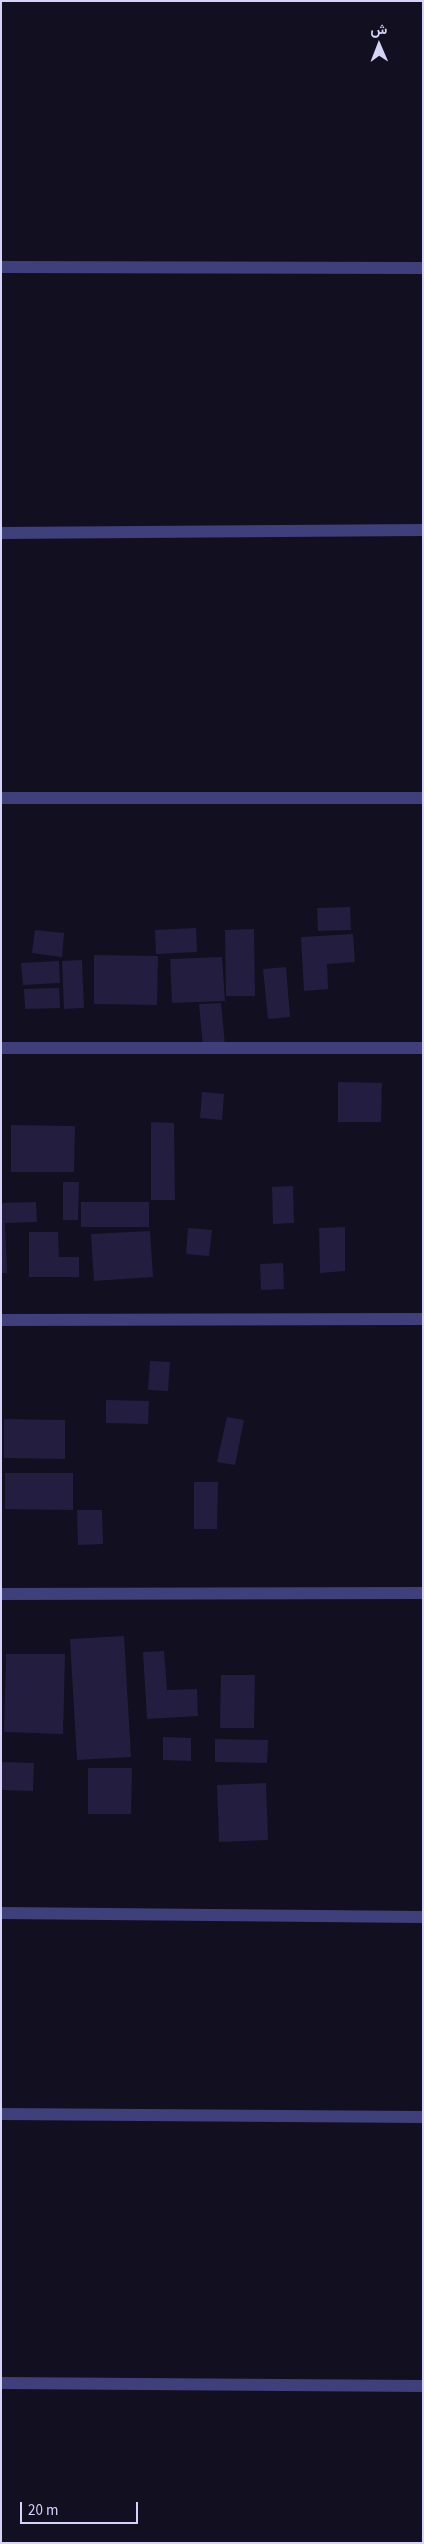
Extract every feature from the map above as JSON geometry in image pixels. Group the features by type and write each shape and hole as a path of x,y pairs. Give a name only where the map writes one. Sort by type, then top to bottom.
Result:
{"street":[{"path":"1,267 423,268"},
{"path":"1,533 423,530"},
{"path":"1,798 423,798"},
{"path":"1,1048 423,1048"},
{"path":"1,1320 423,1319"},
{"path":"1,1594 423,1593"},
{"path":"1,1913 423,1917"},
{"path":"1,2114 423,2116"},
{"path":"1,2383 423,2386"}],"building":[{"path":"350,907 351,930 318,931 317,908"},
{"path":"196,928 197,952 156,954 155,930"},
{"path":"254,929 255,996 226,996 225,930"},
{"path":"35,930 64,933 62,957 32,953"},
{"path":"353,934 355,962 327,964 328,989 304,991 301,937"},
{"path":"94,955 158,956 157,1005 94,1004"},
{"path":"222,957 225,1001 172,1003 170,959"},
{"path":"82,960 84,1008 64,1009 62,961"},
{"path":"59,961 60,983 23,985 21,963"},
{"path":"286,967 290,1017 268,1019 263,969"},
{"path":"59,988 60,1008 25,1009 24,989"},
{"path":"221,1003 225,1046 203,1048 199,1004"},
{"path":"338,1082 382,1083 381,1122 338,1122"},
{"path":"202,1092 224,1094 222,1120 200,1118"},
{"path":"151,1122 174,1123 175,1200 151,1200"},
{"path":"11,1125 75,1126 74,1172 11,1172"},
{"path":"63,1182 79,1182 78,1220 63,1220"},
{"path":"293,1186 294,1223 273,1224 272,1187"},
{"path":"36,1202 37,1222 5,1223 7,1273 1,1273 1,1203"},
{"path":"81,1202 149,1202 149,1227 81,1227"},
{"path":"345,1227 345,1271 320,1273 319,1228"},
{"path":"188,1228 212,1230 209,1256 186,1254"},
{"path":"150,1231 153,1277 94,1281 91,1234"},
{"path":"29,1232 58,1232 59,1257 79,1257 79,1277 29,1277"},
{"path":"283,1263 284,1289 261,1290 260,1264"},
{"path":"150,1361 170,1362 168,1391 148,1390"},
{"path":"106,1400 149,1401 148,1424 106,1423"},
{"path":"227,1417 244,1420 235,1465 217,1462"},
{"path":"4,1419 65,1420 65,1459 4,1458"},
{"path":"5,1473 73,1473 73,1510 5,1509"},
{"path":"194,1482 218,1482 217,1529 194,1529"},
{"path":"77,1510 102,1510 103,1544 78,1545"},
{"path":"124,1636 131,1757 77,1760 70,1639"},
{"path":"164,1651 167,1690 197,1689 198,1716 147,1719 143,1652"},
{"path":"6,1654 65,1654 63,1734 4,1732"},
{"path":"221,1675 255,1675 254,1728 220,1728"},
{"path":"163,1737 191,1738 191,1761 163,1760"},
{"path":"215,1739 268,1740 267,1763 215,1762"},
{"path":"1,1762 34,1763 33,1791 1,1790"},
{"path":"88,1768 132,1768 131,1814 88,1814"},
{"path":"266,1783 268,1840 219,1842 217,1785"}]}
